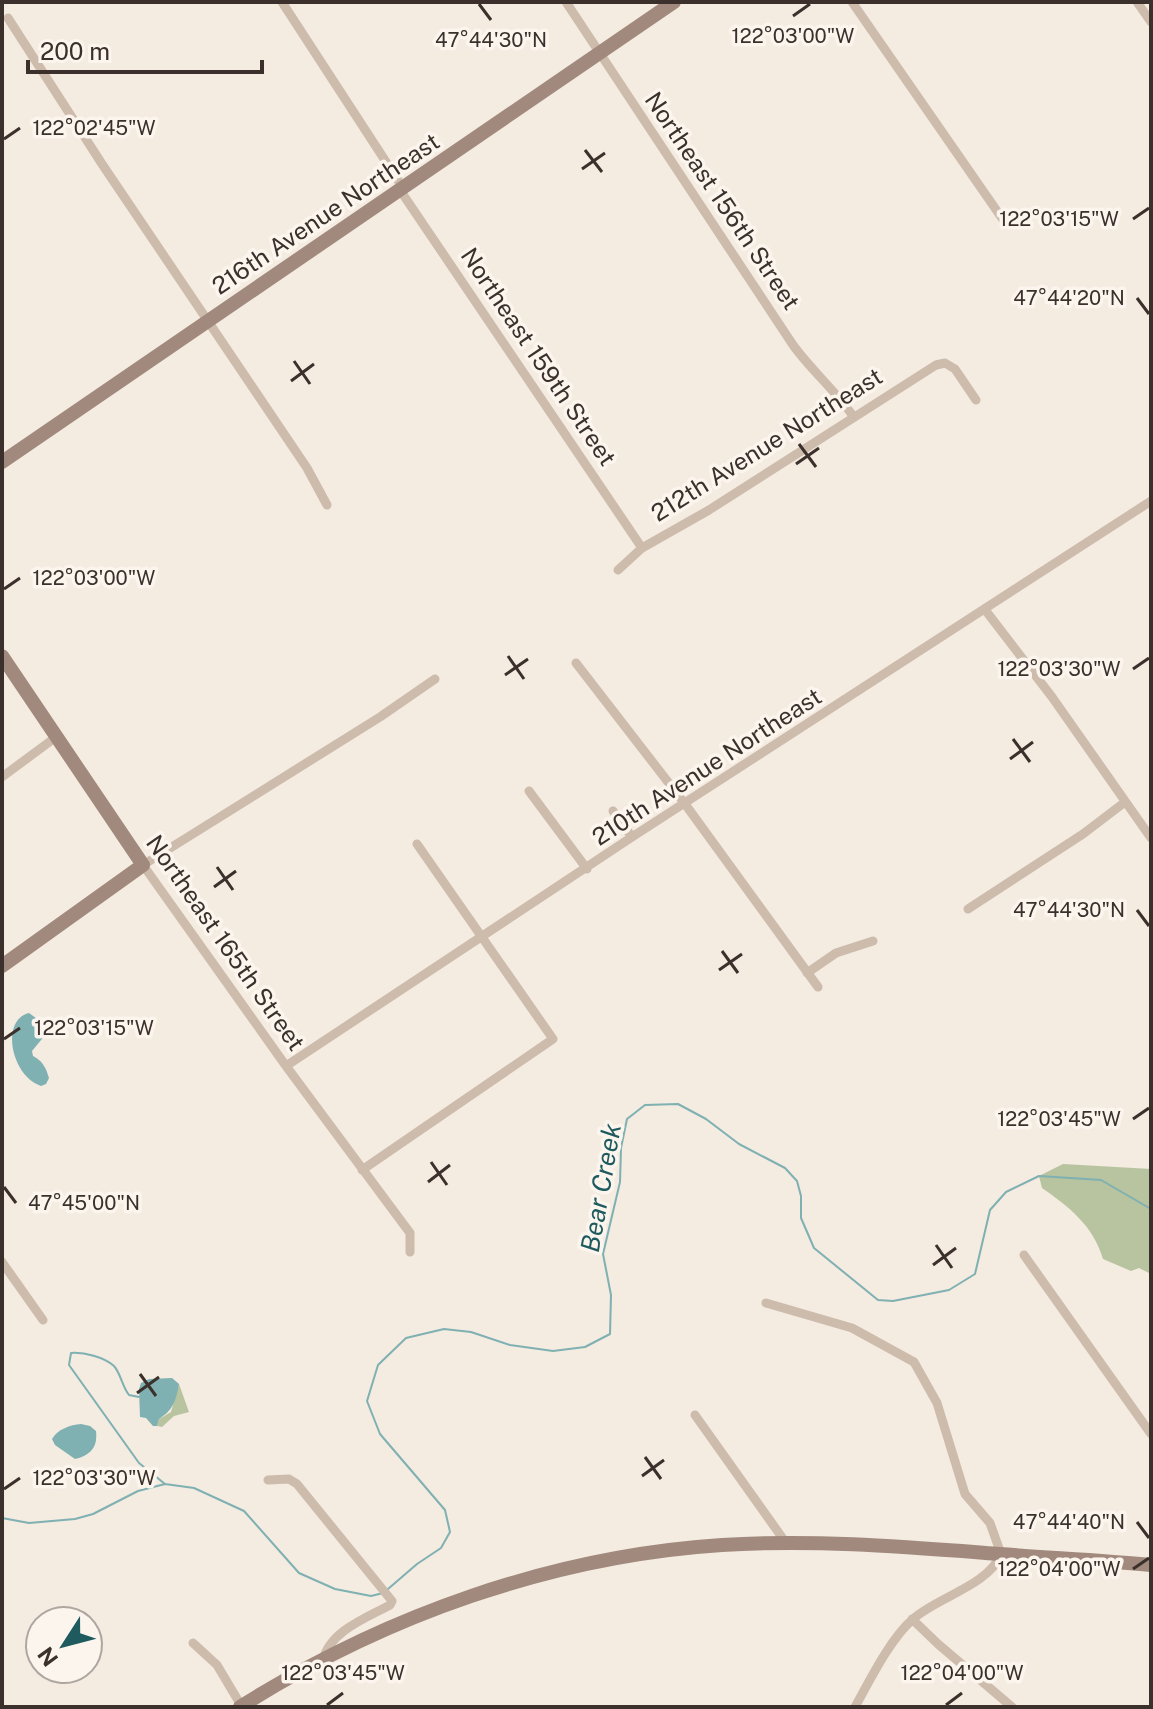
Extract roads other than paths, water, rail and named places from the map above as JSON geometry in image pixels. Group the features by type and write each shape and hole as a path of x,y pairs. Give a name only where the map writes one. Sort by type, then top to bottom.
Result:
{"street":[{"name":"Northeast 159th Street","path":"282,2 402,189 642,548"},
{"name":"Northeast 156th Street","path":"566,2 793,345 853,416"},
{"name":"216th Avenue Northeast","path":"4,457 208,322 674,2"},
{"path":"852,2 1006,224"},
{"path":"1137,2 1151,22"},
{"path":"8,18 307,468 327,505"},
{"name":"212th Avenue Northeast","path":"618,570 642,548 709,510 936,365 945,363 955,369 976,400"},
{"name":"210th Avenue Northeast","path":"286,1066 632,837 986,611 1151,501"},
{"path":"986,611 1052,697 1151,838"},
{"name":"Northeast 165th Street","path":"2,656 143,865 410,1233 410,1252"},
{"path":"576,663 685,804 818,987"},
{"path":"2,966 143,865 380,717 435,679"},
{"path":"2,777 56,737"},
{"path":"529,791 587,869"},
{"path":"968,909 1083,834 1125,802"},
{"path":"613,811 632,837"},
{"path":"362,1170 553,1039 417,844"},
{"path":"807,973 836,953 873,941"},
{"path":"1024,1255 1151,1434"},
{"path":"2,1262 43,1320"},
{"path":"766,1303 852,1328 914,1362 937,1403 965,1494 990,1523 1001,1554"},
{"path":"695,1415 786,1543"},
{"path":"268,1480 289,1479 297,1484 390,1597 390,1605 350,1627 333,1641 325,1649 323,1660"},
{"path":"193,1643 217,1665 241,1707 323,1660 401,1623 456,1602 561,1570 654,1553 723,1545 786,1543 1151,1565"},
{"path":"855,1707 912,1619 991,1571 1001,1554"},
{"path":"912,1619 1012,1707"}],"water":[{"path":"29,1013 40,1021 46,1034 32,1051 33,1056 44,1065 49,1078 41,1086 22,1071 13,1048 14,1026"},
{"path":"172,1378 179,1384 175,1400 157,1426 153,1426 146,1418 140,1417 141,1383 149,1379"},
{"path":"81,1424 96,1431 96,1442 89,1453 75,1459 55,1445 52,1439 65,1428"}],"waterway":[{"name":"Bear Creek","path":"388,1589 441,1548 450,1532 445,1510 380,1434 367,1401 378,1365 406,1338 444,1329 471,1332 510,1345 553,1351 585,1347 610,1334 611,1295 603,1254 620,1182 621,1148 627,1119 645,1105 678,1104 706,1119 739,1144 785,1168 797,1181 801,1218 814,1248 878,1300 893,1301 949,1290 975,1274 990,1210 1006,1192 1039,1176 1101,1180 1151,1209"},
{"path":"139,1397 129,1395 110,1363 94,1356 71,1353 69,1365 139,1463 165,1484"},
{"name":"Bear Creek","path":"2,1518 29,1523 75,1519 93,1514 138,1491 165,1484 194,1488 244,1511 299,1573 335,1589 371,1596 383,1593"}]}
